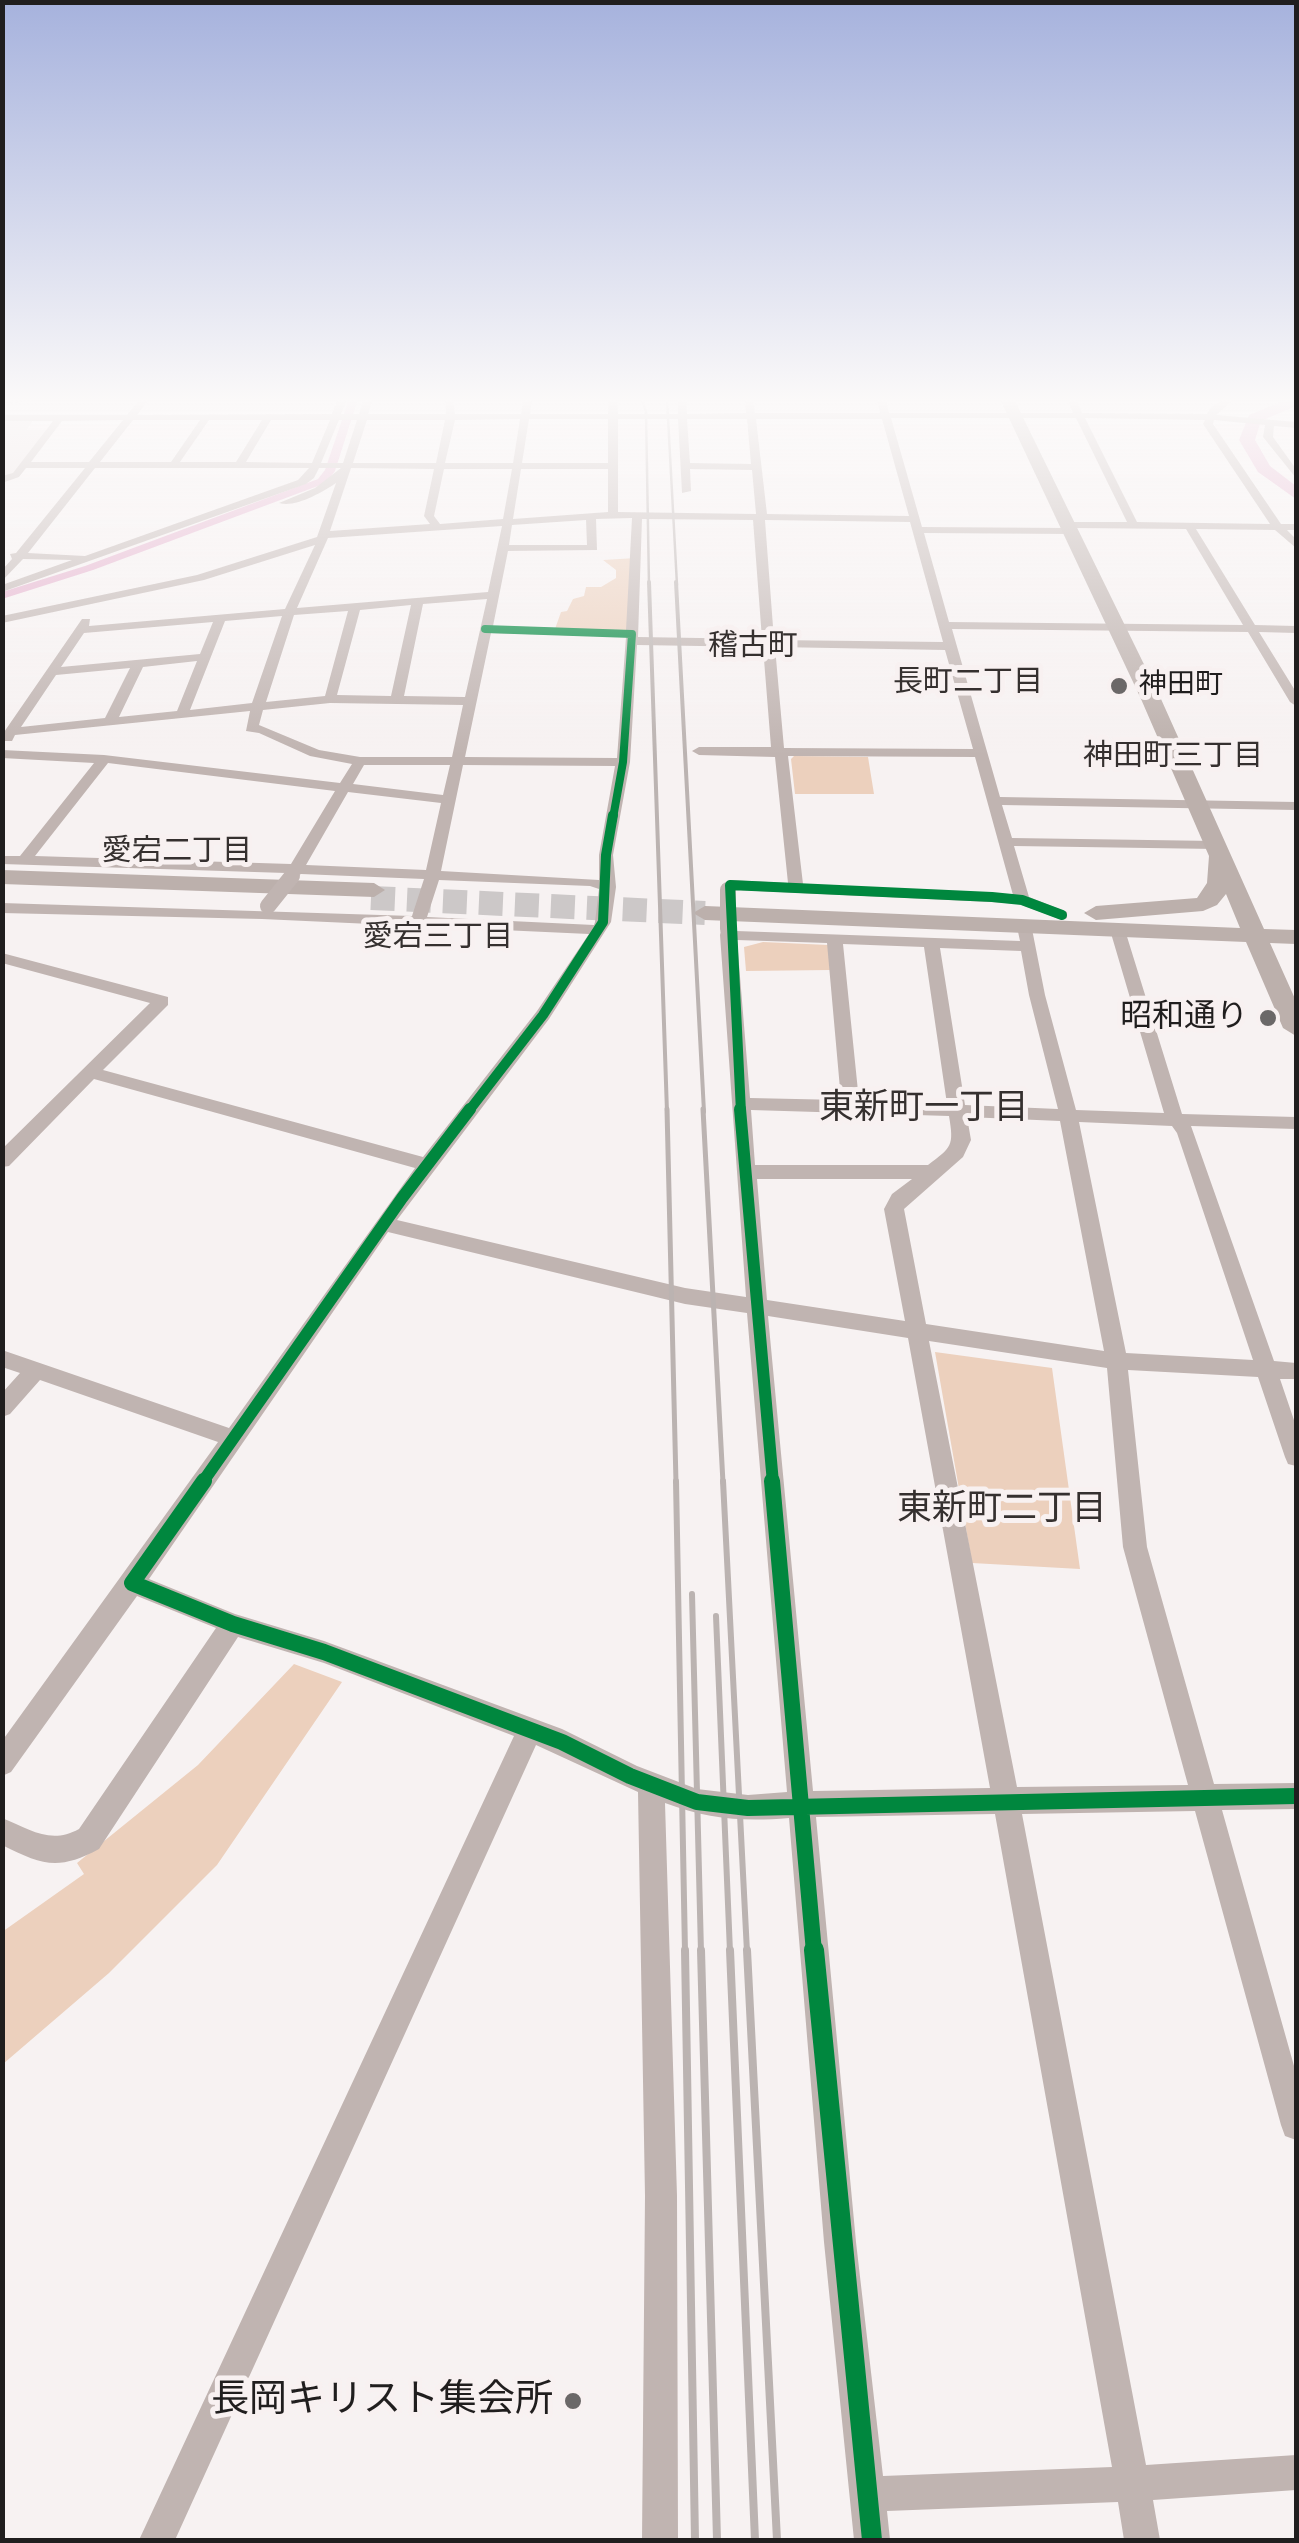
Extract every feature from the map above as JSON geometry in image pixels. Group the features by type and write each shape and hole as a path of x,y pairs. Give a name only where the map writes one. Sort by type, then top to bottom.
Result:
{"highway":[{"path":"1063,518 1218,849 1296,1028"},
{"path":"1065,915 1203,904 1220,884 1218,849"},
{"path":"2,877 372,894 2,888"},
{"path":"1296,922 1254,930 1118,930 1026,937 705,907 1065,915 1254,930 1296,937"}],"street":[{"path":"2,578 50,518"},
{"path":"2,589 205,518"},
{"path":"327,518 290,610 251,728 315,753 360,761 622,762"},
{"path":"430,518 436,526"},
{"path":"418,922 433,874 472,701 508,518"},
{"path":"2,620 230,570 321,538 563,518"},
{"path":"504,548 593,548 590,518"},
{"path":"2,1763 384,1224 543,1015 598,930 608,887 606,855 622,762 633,638 637,518"},
{"path":"761,518 758,521 778,752 782,757 796,887"},
{"path":"775,518 1068,528 1296,527"},
{"path":"917,518 1022,900"},
{"path":"1130,518 1134,526"},
{"path":"1272,518 1296,545"},
{"path":"1189,526 1296,702"},
{"path":"2,556 97,557"},
{"path":"2,602 50,586"},
{"path":"81,630 494,594"},
{"path":"398,699 418,599"},
{"path":"7,738 81,630 92,602"},
{"path":"330,698 355,605"},
{"path":"182,714 221,617"},
{"path":"946,625 1296,629"},
{"path":"485,629 769,644 952,646"},
{"path":"52,672 205,657"},
{"path":"110,722 138,664"},
{"path":"7,738 110,722 330,698 472,701"},
{"path":"699,751 982,753"},
{"path":"2,754 104,758 449,800"},
{"path":"25,859 104,758"},
{"path":"265,910 294,872 360,761"},
{"path":"996,801 1296,806"},
{"path":"1007,842 1218,849"},
{"path":"2,860 433,874 591,882 608,887"},
{"path":"872,2540 840,2242 756,1308 728,890 730,885 796,887 1022,900 1065,915"},
{"path":"2,908 265,910 598,930"},
{"path":"1118,930 1172,1114 1180,1121 1296,1456"},
{"path":"728,932 931,943 1026,937 1068,1114 1117,1361 1135,1548 1296,2124"},
{"path":"835,939 850,1106"},
{"path":"931,943 961,1146 898,1199 894,1209 1089,2238 1142,2540"},
{"path":"2,978 11,961 162,1001 2,1161"},
{"path":"92,1073 428,1165"},
{"path":"740,1104 958,1108 1180,1121 1296,1123"},
{"path":"747,1172 930,1172"},
{"path":"384,1224 673,1294 756,1308 1117,1361 1296,1371"},
{"path":"2,1358 232,1438"},
{"path":"2,1408 36,1370"},
{"path":"132,1582 233,1624 324,1652 530,1730 698,1802 748,1808 1296,1796"},
{"path":"2,1832 54,1854 69,1851 89,1838 233,1624"},
{"path":"158,2540 530,1730"},
{"path":"651,1785 661,2196 660,2540"},
{"path":"868,2494 1296,2473"}],"shaded area":[{"path":"635,558 627,630 555,629 561,612 567,611 573,599 584,596 586,587 601,587 616,578 616,570 603,560"},
{"path":"868,757 874,794 795,794 791,759"},
{"path":"763,942 828,945 830,970 746,971 744,947"},
{"path":"935,1352 1052,1368 1080,1569 972,1563"},
{"path":"294,1664 342,1682 217,1865 109,1973 3,2064 2,1932 84,1874 77,1863 198,1765"}],"waterway":[{"path":"2,596 224,518"}],"tunnel":[{"path":"371,898 705,913"}],"railway":[{"path":"648,518 649,585"},
{"path":"673,518 677,585"},
{"path":"649,582 667,1112"},
{"path":"676,582 704,1112"},
{"path":"667,1109 676,1483"},
{"path":"703,1109 723,1483"},
{"path":"676,1481 685,1952"},
{"path":"723,1481 747,1952"},
{"path":"692,1594 701,1952"},
{"path":"716,1616 730,1952"},
{"path":"685,1950 695,2540"},
{"path":"701,1950 717,2540"},
{"path":"730,1950 755,2540"},
{"path":"747,1950 777,2540"}],"cycle path":[{"path":"485,629 632,634 623,762 606,855 603,922 543,1015 402,1198 132,1583 233,1624 324,1652 562,1742 630,1776 697,1802 748,1808 1296,1796"},
{"path":"872,2540 840,2242 757,1308 728,890 730,885 992,897 1022,900 1062,915"}],"place":[{"name":"神田町","path":"1119,686"},
{"name":"昭和通り","path":"1268,1018"},
{"name":"長岡キリスト集会所","path":"573,2401"}],"district":[{"name":"稽古町","path":"753,647"},
{"name":"長町二丁目","path":"968,683"},
{"name":"神田町三丁目","path":"1173,757"},
{"name":"愛宕二丁目","path":"177,852"},
{"name":"愛宕三丁目","path":"438,938"},
{"name":"東新町一丁目","path":"924,1109"},
{"name":"東新町二丁目","path":"1002,1510"}]}
